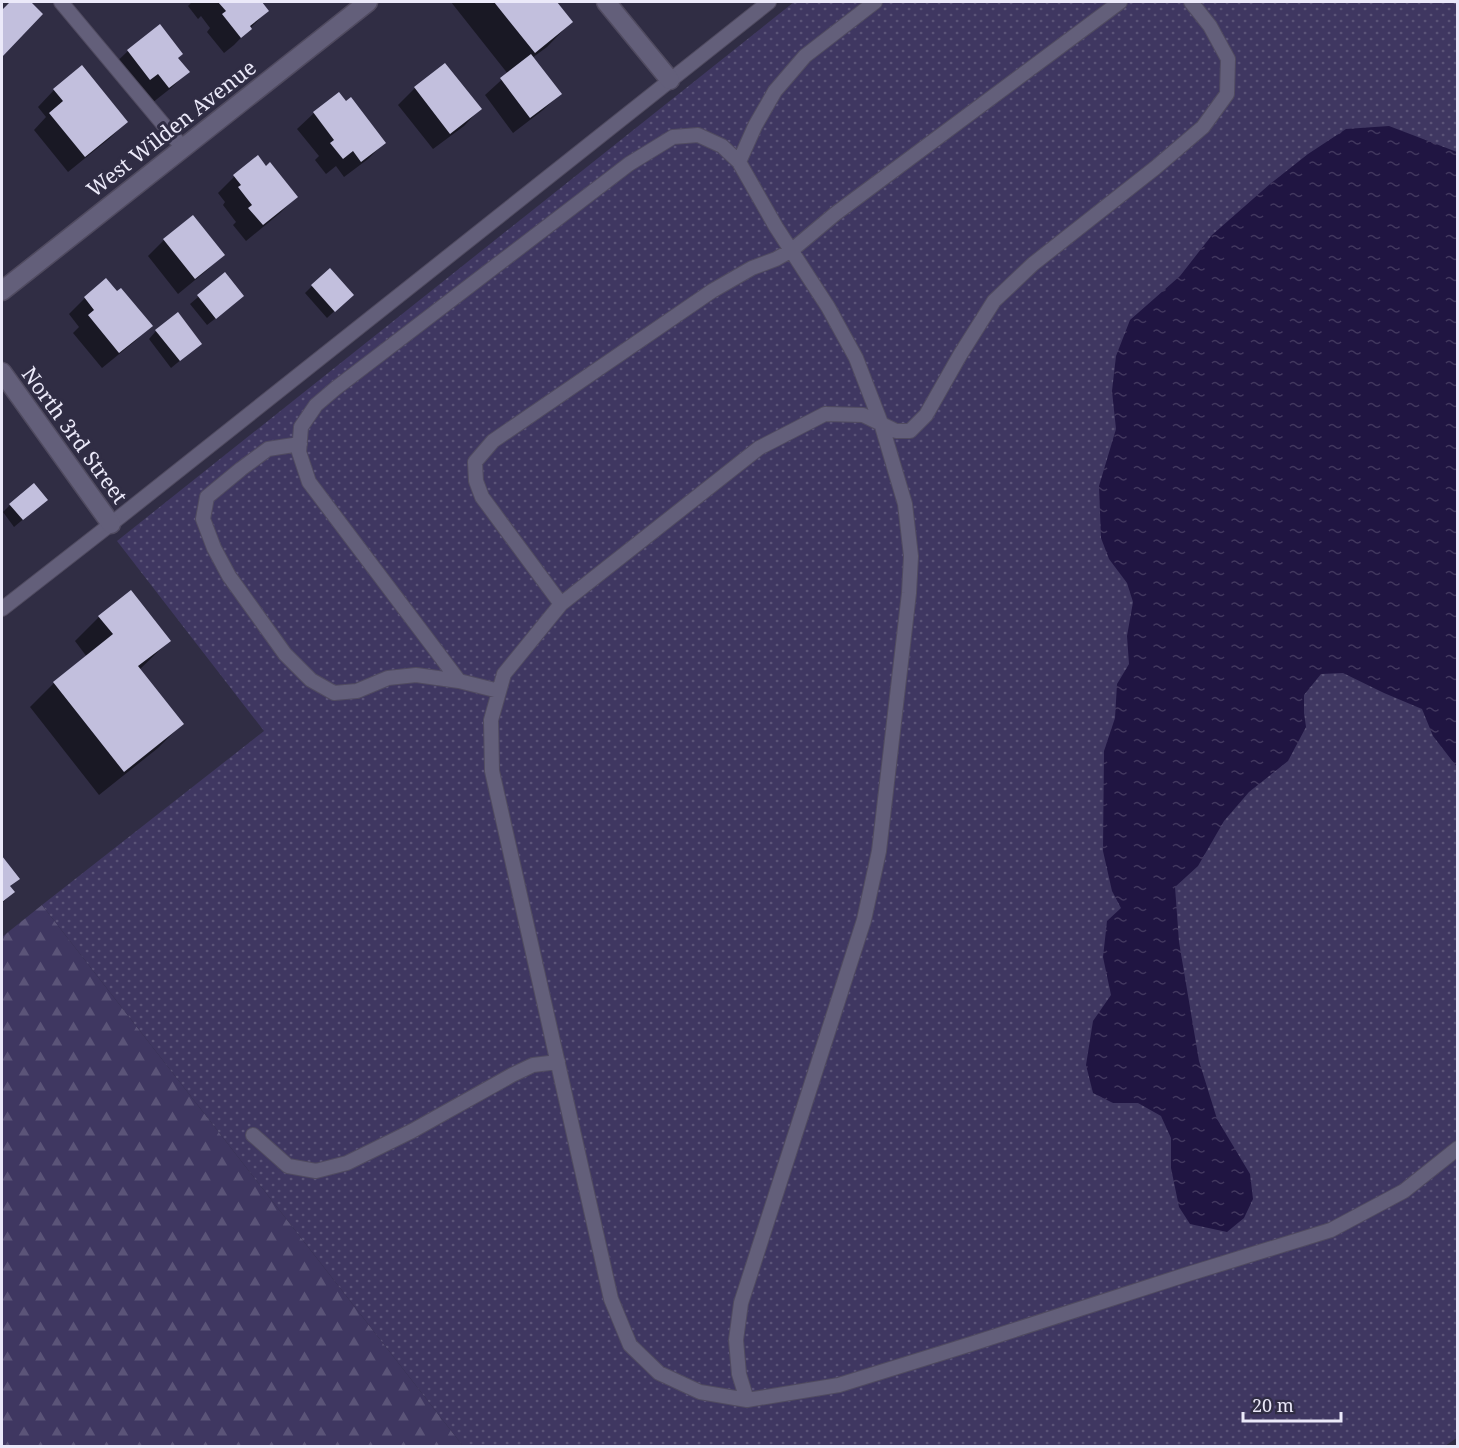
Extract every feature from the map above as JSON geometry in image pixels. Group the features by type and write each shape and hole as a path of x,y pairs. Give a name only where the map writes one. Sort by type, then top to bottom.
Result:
{"street":[{"name":"West Wilden Avenue","path":"2,291 368,2"},
{"path":"606,2 670,80"},
{"name":"North 3rd Street","path":"2,372 111,524"}],"lane":[{"path":"61,2 183,148"},
{"path":"2,609 770,2"},
{"path":"739,162 755,126 782,82 805,56 875,2"},
{"path":"561,604 482,497 476,481 475,462 493,441 712,291 752,268 792,250 835,214 1120,2"},
{"path":"1191,2 1210,26 1227,59 1227,93 1203,127 1155,168 1033,264 994,301 926,415 910,431 896,430 863,415 825,414 759,448 561,604 504,674 491,720 492,771 611,1299 630,1345 659,1373 700,1392 747,1400 839,1385 1331,1230 1404,1191 1458,1148"},
{"path":"459,681 309,482 299,453 302,427 316,405 336,388 629,164 673,138 698,135 722,146 739,162 776,227 828,307 855,358 881,423 905,504 911,556 909,593 879,850 861,930 741,1303 736,1340 739,1374 747,1400"},
{"path":"300,444 267,449 241,469 207,497 203,519 214,548 229,576 285,654 311,680 334,693 357,690 388,678 416,675 459,681 499,691"},
{"path":"253,1135 288,1166 316,1172 347,1163 412,1131 533,1065 558,1062"}],"green space":[{"path":"794,2 1457,2 1458,1437 1445,1446 463,1446 42,905 264,731 117,541"},
{"path":"42,905 463,1446 2,1446 2,937"}],"water":[{"path":"1389,126 1457,152 1457,767 1433,736 1422,709 1343,673 1321,674 1304,695 1306,727 1288,761 1249,792 1224,821 1198,866 1175,887 1179,942 1199,1061 1217,1119 1250,1174 1253,1199 1244,1218 1227,1232 1190,1224 1179,1207 1171,1168 1171,1138 1161,1116 1138,1103 1113,1103 1093,1093 1086,1065 1093,1021 1111,995 1103,957 1107,921 1121,908 1112,891 1103,851 1104,751 1115,718 1117,684 1129,664 1127,636 1133,602 1127,583 1109,559 1101,538 1099,486 1116,429 1112,391 1116,356 1130,320 1180,276 1212,235 1270,184 1308,154 1346,129"}],"building":[{"path":"10,2 31,2 43,14 2,57 2,10"},
{"path":"218,2 262,2 269,11 250,26 252,29 241,38 222,14 226,11"},
{"path":"494,2 557,2 573,22 535,53"},
{"path":"160,24 183,54 178,58 190,72 169,88 158,74 150,80 127,50"},
{"path":"531,54 562,94 530,118 500,78"},
{"path":"445,63 482,109 450,134 414,87"},
{"path":"82,65 128,122 85,157 49,113 63,101 53,89"},
{"path":"339,92 346,101 351,97 386,143 361,162 353,151 343,159 330,143 334,140 313,112"},
{"path":"258,155 266,166 270,162 298,197 263,225 248,208 252,205 238,187 241,185 233,175"},
{"path":"193,215 225,255 195,279 163,239"},
{"path":"330,268 354,295 335,312 311,285"},
{"path":"225,272 244,296 216,319 197,295"},
{"path":"106,278 117,291 121,288 153,326 119,353 88,315 94,310 84,297"},
{"path":"178,312 202,344 180,361 155,330"},
{"path":"34,483 48,500 23,520 9,504"},
{"path":"131,590 171,641 138,666 184,724 124,772 53,682 113,634 98,616"},
{"path":"2,856 20,879 10,886 15,892 2,902"}]}
